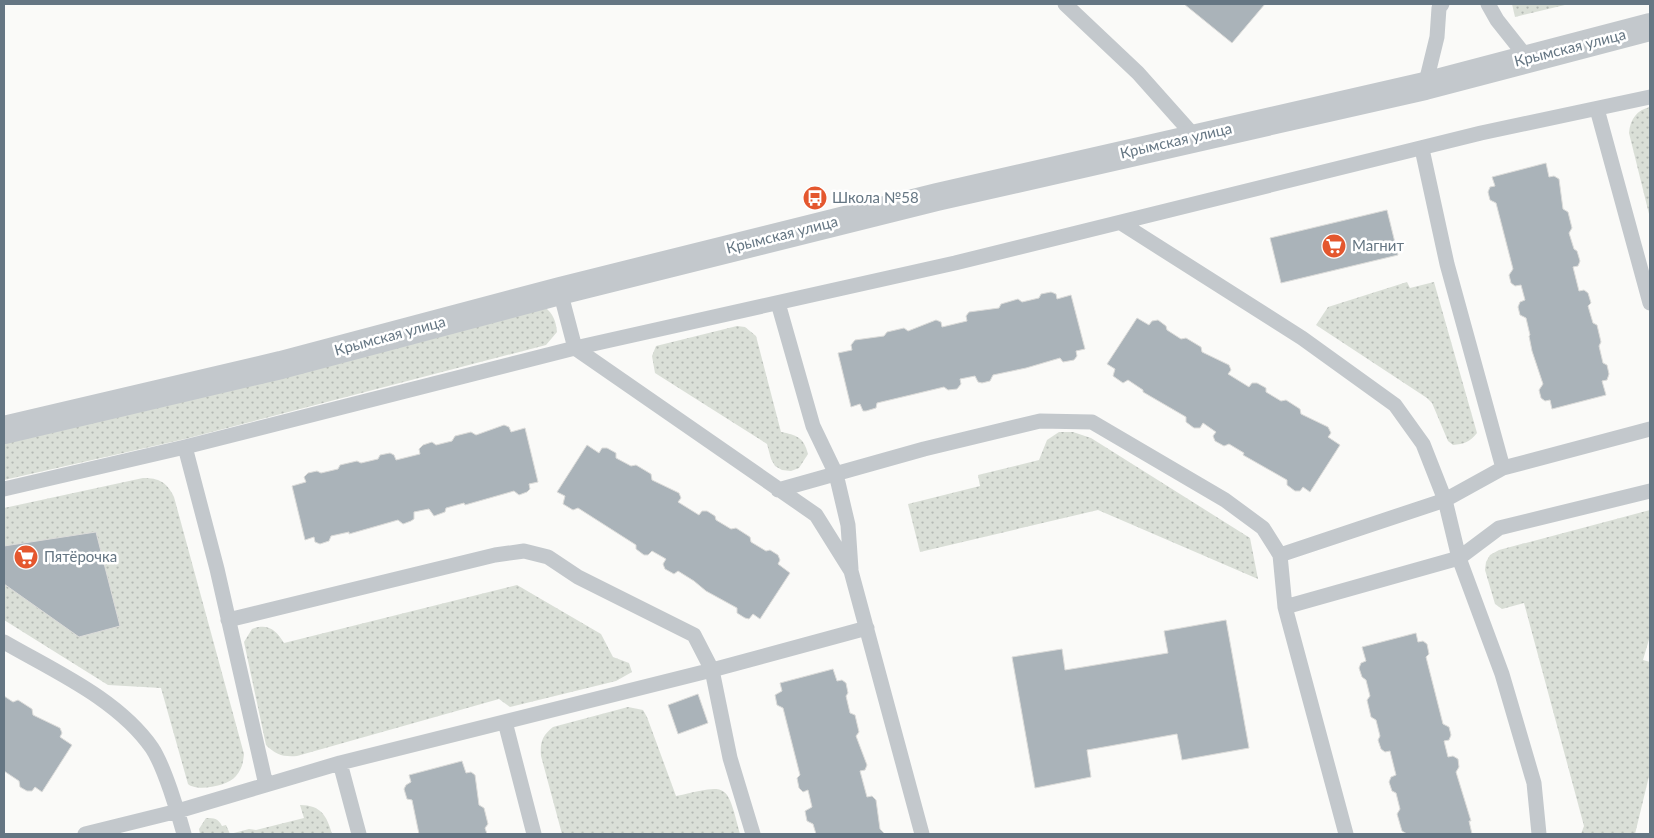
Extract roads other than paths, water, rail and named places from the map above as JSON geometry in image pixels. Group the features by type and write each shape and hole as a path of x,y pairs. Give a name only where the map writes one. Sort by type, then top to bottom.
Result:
{"street":[{"name":"Крымская улица","path":"4,430 281,365 560,291 937,197 1425,86 1650,27"}],"lane":[{"path":"1065,4 1138,73 1195,137"},
{"path":"1425,86 1438,37 1439,8 1442,4"},
{"path":"1488,4 1497,20 1528,59"},
{"path":"4,489 186,448 575,348 778,303 1121,222 1482,133 1650,97"},
{"path":"1597,109 1650,303"},
{"path":"1422,149 1448,258 1447,264 1503,468"},
{"path":"1121,222 1302,338 1395,405 1423,444 1445,500 1459,558 1502,674 1534,783 1539,834"},
{"path":"560,291 575,348 816,515 851,571"},
{"path":"778,303 813,426 836,474 848,525 851,571 922,834"},
{"path":"778,490 924,449 1040,421 1092,422 1226,500 1263,528 1280,555 1285,607 1346,834"},
{"path":"1280,555 1445,500 1503,468 1650,429"},
{"path":"186,448 266,785"},
{"path":"1285,607 1459,558 1499,528 1650,491"},
{"path":"228,620 495,555 524,550 548,557 578,577 694,635 712,670 730,758 753,834"},
{"path":"85,834 178,811 340,763 712,670 867,628"},
{"path":"4,642 115,708 152,749 178,811 184,834"},
{"path":"505,722 534,834"},
{"path":"340,763 359,834"}],"place":[{"name":"Школа №58","path":"815,198"},
{"name":"Магнит","path":"1334,246"},
{"name":"Пятёрочка","path":"26,557"}]}
